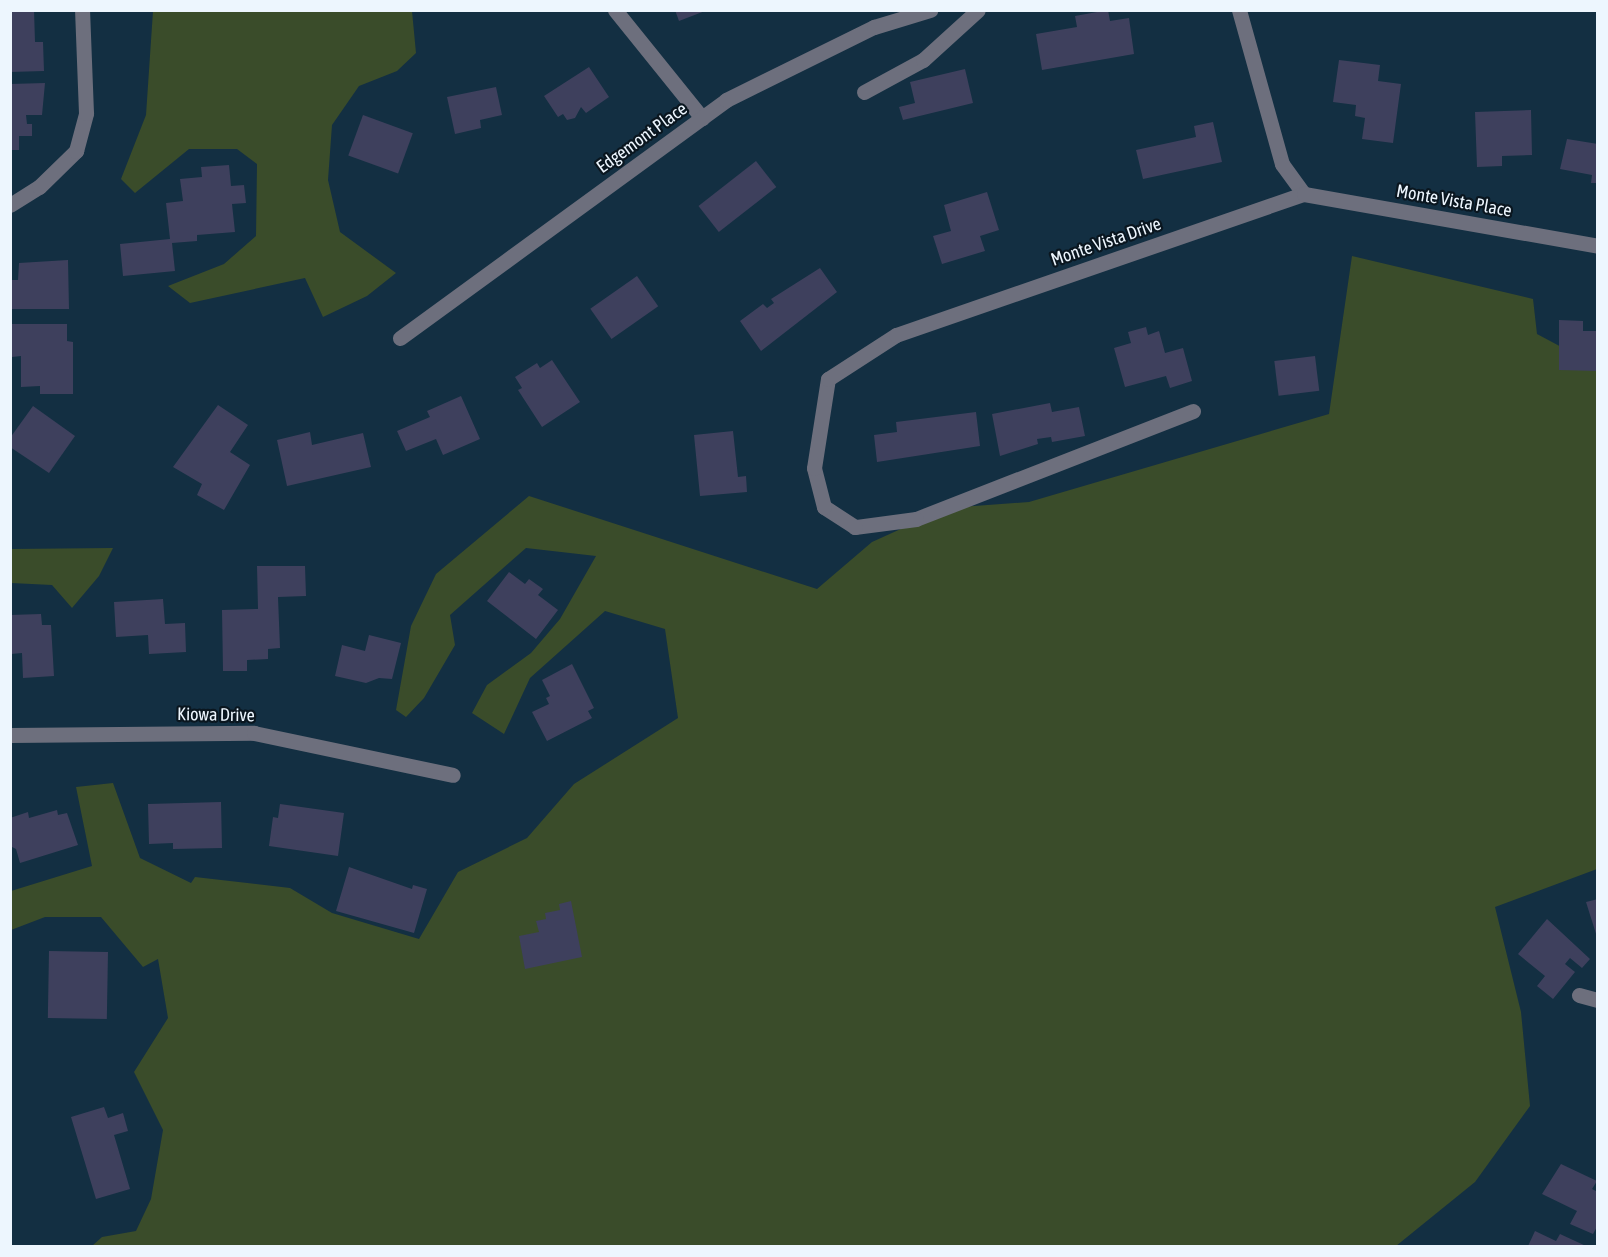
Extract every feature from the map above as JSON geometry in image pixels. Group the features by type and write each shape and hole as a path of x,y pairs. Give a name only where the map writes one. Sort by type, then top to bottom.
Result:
{"street":[{"path":"10,205 39,187 76,151 86,113 82,10"},
{"path":"615,10 702,118"},
{"name":"Edgemont Place","path":"400,338 726,100 874,27 930,10"},
{"path":"864,92 923,60 978,10"},
{"path":"1239,10 1282,164 1304,194"},
{"name":"Monte Vista Place","path":"1304,194 1598,246"},
{"name":"Monte Vista Drive","path":"1193,411 916,519 855,527 824,507 814,468 828,379 896,335 1304,194"},
{"name":"Kiowa Drive","path":"10,735 254,733 453,774"},
{"path":"1579,995 1598,1000"}],"green space":[{"path":"153,11 412,11 416,53 397,71 359,86 332,125 328,180 340,232 396,273 367,296 323,317 305,278 190,303 168,286 224,264 256,236 257,164 237,149 189,149 135,193 121,179 146,115"},
{"path":"1352,256 1533,299 1537,334 1597,366 1597,869 1495,907 1521,1012 1530,1106 1475,1182 1396,1246 92,1246 102,1237 136,1231 151,1199 163,1130 134,1072 168,1018 158,959 143,967 101,917 45,917 11,930 11,891 92,866 76,787 113,783 140,858 191,883 195,877 290,888 332,913 419,939 458,872 527,838 574,784 678,718 665,629 605,611 530,678 504,734 472,713 487,685 531,653 560,619 596,556 526,548 450,615 455,645 424,698 406,717 396,710 411,626 436,574 529,496 817,589 872,542 947,508 1029,502 1329,414"},
{"path":"113,548 99,576 72,608 52,585 11,583 11,549"}],"building":[{"path":"10,10 34,10 35,42 43,42 44,71 10,72"},
{"path":"675,10 705,10 705,11 679,21"},
{"path":"1108,10 1110,21 1129,18 1134,54 1042,70 1036,34 1077,27 1075,16"},
{"path":"1339,60 1380,65 1378,81 1401,84 1393,143 1362,139 1365,118 1355,116 1356,105 1333,102"},
{"path":"589,67 609,97 586,113 581,107 575,118 567,120 563,114 558,117 544,96"},
{"path":"965,69 973,103 903,120 899,107 915,103 910,82"},
{"path":"45,83 42,115 26,115 27,124 32,124 32,136 19,136 19,150 10,150 10,84"},
{"path":"496,87 502,115 480,120 481,128 455,134 447,97"},
{"path":"1531,110 1532,155 1502,156 1502,166 1477,167 1475,112"},
{"path":"363,115 413,133 398,174 348,155"},
{"path":"1213,122 1222,162 1143,179 1136,150 1196,137 1194,126"},
{"path":"1567,139 1598,144 1598,183 1591,183 1592,175 1560,169"},
{"path":"756,161 776,187 719,232 698,206"},
{"path":"229,165 231,186 244,185 246,203 232,204 235,232 197,235 197,241 172,243 175,271 123,276 120,244 170,239 166,203 183,201 180,179 202,177 201,167"},
{"path":"987,192 999,230 980,236 985,251 942,264 933,236 951,231 944,205"},
{"path":"68,260 69,309 10,309 10,280 18,280 19,263"},
{"path":"820,268 837,292 761,351 740,321 763,304 767,308 774,303 771,299"},
{"path":"637,276 658,306 612,339 590,309"},
{"path":"1559,320 1583,321 1583,331 1598,331 1598,371 1559,370"},
{"path":"10,324 67,324 67,341 73,342 73,394 40,394 40,386 21,387 21,356 12,357"},
{"path":"1146,327 1148,335 1159,331 1165,353 1183,348 1192,381 1170,388 1166,376 1125,387 1114,348 1131,343 1128,332"},
{"path":"1315,356 1319,391 1279,396 1274,361"},
{"path":"552,360 580,402 542,427 518,390 522,388 515,377 537,363 540,368"},
{"path":"461,396 480,439 443,455 436,439 406,451 397,431 430,417 427,411"},
{"path":"1050,403 1052,412 1079,407 1085,436 1052,442 1051,437 1037,439 1038,444 1000,456 992,414"},
{"path":"218,405 248,425 230,452 250,465 224,510 197,495 202,484 173,467"},
{"path":"33,406 75,436 49,473 10,447 10,438"},
{"path":"976,412 980,446 877,462 874,435 897,432 896,422"},
{"path":"733,431 738,477 746,476 747,492 700,496 694,435"},
{"path":"310,432 312,445 363,433 371,467 287,486 277,440"},
{"path":"257,566 305,566 306,596 278,597 280,648 268,649 268,659 247,660 247,671 223,671 222,610 258,609"},
{"path":"509,572 525,584 529,579 543,589 538,595 558,610 536,639 487,601"},
{"path":"163,599 165,624 185,623 186,652 149,654 148,635 116,637 114,602"},
{"path":"41,614 42,625 51,625 54,676 23,678 22,653 11,654 10,615"},
{"path":"369,635 401,643 392,679 379,678 366,683 335,676 342,645 365,651"},
{"path":"572,664 594,708 588,711 592,718 547,741 532,712 549,704 546,698 550,696 542,680"},
{"path":"221,802 222,848 173,849 173,843 149,844 148,804"},
{"path":"280,804 344,813 338,856 269,846 273,817 278,818"},
{"path":"57,810 58,815 67,813 78,845 20,863 16,849 10,846 10,818 28,812 29,818"},
{"path":"349,867 412,889 413,885 427,889 414,933 336,911"},
{"path":"1598,899 1598,937 1597,937 1586,902"},
{"path":"571,901 582,957 525,969 519,936 539,932 536,921 546,919 545,913 560,910 559,904"},
{"path":"1547,919 1590,959 1582,968 1570,958 1565,964 1575,972 1553,999 1537,986 1545,976 1518,954"},
{"path":"49,951 108,952 107,1019 48,1018"},
{"path":"104,1107 108,1118 123,1113 128,1131 114,1135 130,1189 96,1199 71,1117"},
{"path":"1561,1164 1597,1181 1592,1189 1598,1192 1598,1225 1593,1234 1570,1224 1577,1211 1542,1194"},
{"path":"1535,1231 1556,1241 1560,1234 1586,1246 1528,1246"}]}
